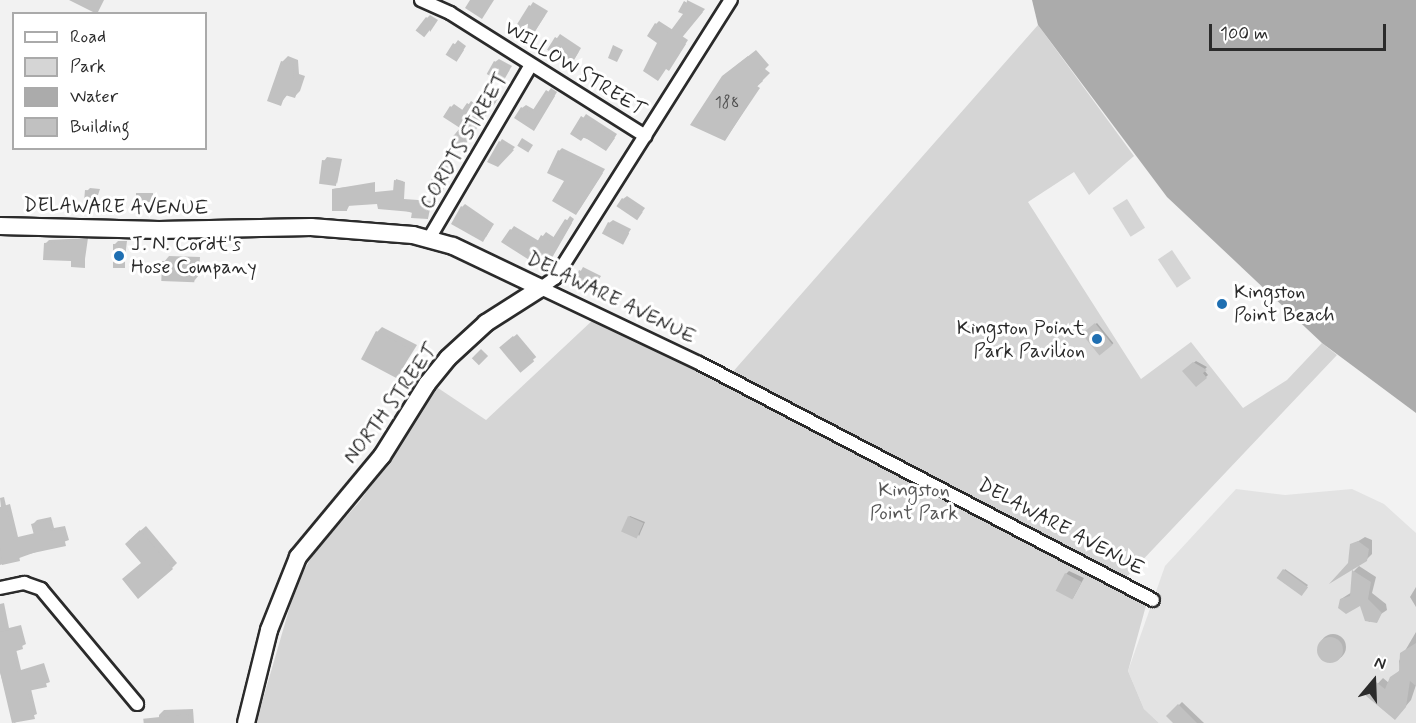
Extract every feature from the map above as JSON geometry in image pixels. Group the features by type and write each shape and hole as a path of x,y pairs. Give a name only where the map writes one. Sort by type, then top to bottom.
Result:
{"street":[{"name":"WILLOW STREET","path":"421,0 450,13 645,136"},
{"name":"NORTH STREET","path":"246,723 280,594 298,557 382,456 427,384 448,358 486,323 555,278 731,0"},
{"name":"CORDTS STREET","path":"430,237 531,65"},
{"name":"DELAWARE AVENUE","path":"0,226 159,230 311,227 430,237 717,372 1153,600"},
{"path":"0,588 24,583 40,589 137,704"}],"shaded area":[{"path":"1236,489 1285,495 1352,489 1384,504 1416,533 1416,723 1159,723 1144,709 1128,671 1165,566"}],"green space":[{"name":"Kingston Point Park","path":"1038,25 1134,156 1089,195 1074,172 1028,202 1141,379 1191,342 1243,408 1287,380 1322,343 1337,355 1118,586 1147,602 1128,671 1144,709 1159,723 256,723 297,582 314,553 360,501 396,450 435,386 486,420 595,318 723,383"},
{"path":"1127,199 1145,228 1131,237 1113,208"},
{"path":"1172,250 1191,278 1177,288 1158,260"}],"water":[{"path":"1032,0 1416,0 1416,413 1322,343 1167,197 1038,25"}],"building":[{"path":"69,0 104,0 98,12 93,12"},
{"path":"470,0 494,0 482,19 465,8"},
{"path":"684,1 703,12 680,40 686,44 669,71 666,69 658,81 643,71 657,43 647,36 655,23 669,33 683,14 678,12"},
{"path":"529,5 545,15 528,42 512,32"},
{"path":"426,17 435,24 424,37 416,30"},
{"path":"555,37 579,52 571,65 547,50"},
{"path":"453,43 464,50 457,62 446,55"},
{"path":"613,45 623,50 617,62 608,58"},
{"path":"748,56 763,73 759,77 763,81 750,93 754,95 725,141 690,125 722,76"},
{"path":"281,61 293,65 294,79 301,82 295,98 285,95 281,106 267,101"},
{"path":"494,61 510,70 502,83 487,74"},
{"path":"546,90 555,96 534,131 514,118 521,107 531,113"},
{"path":"487,96 496,102 462,149 450,140 460,128 443,117 450,106 460,113 467,103 478,110"},
{"path":"581,116 615,138 606,151 584,137 581,141 570,134"},
{"path":"522,138 533,145 528,153 517,146"},
{"path":"499,141 514,150 498,167 487,162"},
{"path":"558,150 603,173 576,215 552,201 564,181 547,173"},
{"path":"322,160 339,162 336,186 319,184"},
{"path":"436,167 450,172 442,195 428,190"},
{"path":"394,180 403,181 401,201 429,204 428,219 411,218 412,212 378,209 377,204 347,206 347,211 332,211 332,189 372,184 372,195 393,192"},
{"path":"85,190 97,191 96,206 84,205"},
{"path":"136,193 153,193 153,202 136,202"},
{"path":"622,198 643,212 637,220 616,206"},
{"path":"461,206 491,228 483,242 451,224"},
{"path":"565,219 572,223 545,270 501,242 510,229 536,244 541,235 551,241"},
{"path":"608,222 629,233 623,245 602,233"},
{"path":"85,241 85,268 71,267 71,261 43,260 44,243"},
{"name":"J. N. Cordt's Hose Company","path":"113,244 125,244 125,268 113,268"},
{"path":"162,261 195,262 194,282 161,281"},
{"path":"579,270 599,279 593,293 573,284"},
{"name":"Kingston Point Park Pavilion","path":"1095,323 1113,345 1099,355 1082,334"},
{"path":"376,331 412,350 397,379 361,359"},
{"path":"513,336 534,361 520,373 499,348"},
{"path":"481,349 488,356 479,365 472,358"},
{"path":"1193,362 1207,370 1203,373 1207,378 1196,387 1182,371"},
{"path":"4,497 14,540 34,535 31,524 48,520 51,531 62,529 66,546 19,556 20,561 2,565 0,549 5,548 0,498"},
{"path":"628,516 644,523 637,538 621,532"},
{"path":"140,530 173,569 138,599 122,579 141,563 125,544"},
{"path":"1358,541 1369,549 1367,561 1329,584 1348,563 1350,544"},
{"path":"1283,569 1308,587 1302,596 1277,578"},
{"path":"1352,570 1371,582 1368,599 1382,613 1377,623 1365,621 1360,606 1346,614 1338,608 1340,599 1350,596"},
{"path":"1065,573 1082,582 1072,600 1056,591"},
{"path":"18,628 23,649 13,652 18,672 41,665 47,687 28,691 35,719 12,723 0,672 0,632"},
{"path":"1330,637 1339,641 1343,650 1339,659 1330,663 1321,659 1317,650 1321,641"},
{"path":"1416,643 1416,686 1410,681 1406,707 1395,720 1365,695 1376,682 1385,689 1390,677 1399,671 1400,653"},
{"path":"1178,704 1197,723 1173,723 1166,716"},
{"path":"188,714 189,723 144,723 143,719"}],"place":[{"name":"J. N. Cordt's Hose Company","path":"119,256"},
{"name":"Kingston Point Beach","path":"1222,304"},
{"name":"Kingston Point Park Pavilion","path":"1097,339"}]}
